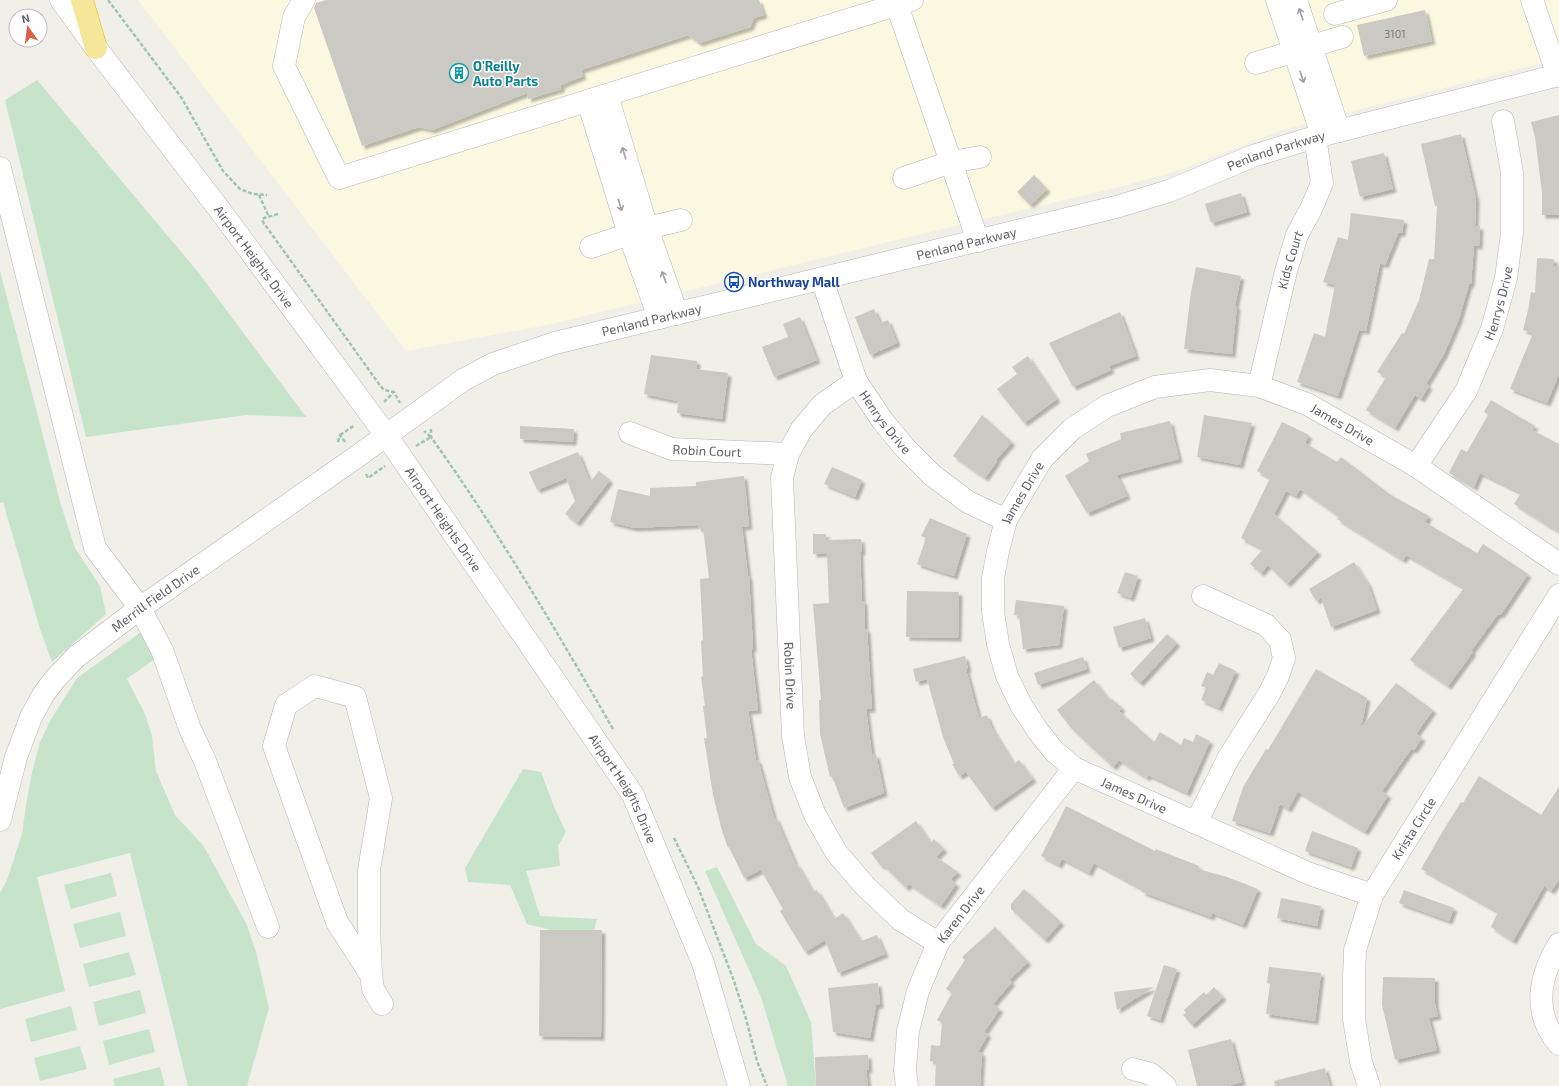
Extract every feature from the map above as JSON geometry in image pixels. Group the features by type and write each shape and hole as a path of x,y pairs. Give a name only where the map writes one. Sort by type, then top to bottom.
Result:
{"highway":[{"path":"82,0 96,48"}],"street":[{"name":"Airport Heights Drive","path":"62,0 96,48 222,213 386,435 633,795 703,963 740,1086"},
{"path":"304,0 294,17 284,66 340,178 904,2 951,162 978,241"},
{"path":"1277,0 1303,49"},
{"path":"1296,0 1303,49"},
{"path":"1334,14 1386,0"},
{"path":"1532,0 1558,76"},
{"path":"1256,62 1342,37"},
{"name":"Kids Court","path":"1259,386 1286,270 1296,234 1311,209 1322,183 1325,134 1303,49"},
{"name":"Penland Parkway","path":"386,435 463,380 493,364 555,343 1116,207 1169,191 1253,156 1325,134 1558,76"},
{"path":"597,98 638,231 668,316"},
{"name":"Henrys Drive","path":"1416,466 1466,391 1492,329 1506,278 1512,233 1512,172 1503,121"},
{"path":"904,178 951,162 980,158"},
{"path":"0,168 96,548 140,608 162,650 190,729 205,761 268,927"},
{"path":"592,247 638,231 681,220"},
{"name":"Henrys Drive","path":"822,279 856,381 882,420 905,448 932,475 968,502 1006,520"},
{"name":"James Drive","path":"1372,895 1310,874 1074,768 1054,751 1038,731 1021,705 1007,676 998,644 993,612 993,578 1006,520 1042,459 1072,429 1107,406 1155,387 1210,380 1259,386 1307,404 1416,466 1559,564"},
{"name":"Robin Drive","path":"856,381 822,405 801,430 788,454 782,478 793,736 800,777 815,815 836,852 865,886 901,920 938,943"},
{"name":"Robin Court","path":"630,433 672,449 788,454"},
{"name":"Merrill Field Drive","path":"0,820 16,756 30,717 43,695 55,679 76,657 140,608 386,435"},
{"name":"Krista Circle","path":"1369,1086 1361,1062 1354,1019 1354,979 1355,950 1372,895 1559,595"},
{"path":"1196,823 1229,757 1269,694 1278,676 1284,658 1280,640 1266,625 1203,596"},
{"path":"371,976 337,922 274,746 286,705 315,686 355,697 381,798 369,870 368,926 373,989 382,1004"},
{"name":"Karen Drive","path":"907,1086 905,1070 908,1031 918,991 938,943 1074,768"},
{"path":"1559,944 1545,970 1540,992 1543,1015 1552,1036 1559,1044"},
{"path":"1133,1069 1151,1074 1165,1086"}],"path":[{"path":"108,0 181,97 223,171 240,189 259,195 267,194"},
{"path":"259,195 269,217"},
{"path":"278,214 262,220 265,226 379,384 384,390 394,392"},
{"path":"433,423 430,429 431,438 493,529 550,620 616,734"},
{"path":"671,831 698,887 732,974 743,1008 756,1061 767,1086"}],"shaded area":[{"name":"Northway Mall","path":"138,0 1559,0 1559,59 1280,131 1174,172 1111,189 547,325 406,351"}],"green space":[{"path":"37,80 198,272 306,417 246,415 86,437 5,100"},
{"path":"0,271 61,505 75,548 100,586 106,614 52,662 40,629 3,502 0,503"},
{"path":"141,632 156,658 127,679 145,714 152,736 156,771 175,815 203,845 246,923 256,952 269,1008 247,1086 188,1086 130,853 37,877 65,991 0,1009 0,893 7,880 22,834 32,772 40,742 50,721 77,678"},
{"path":"523,769 541,772 554,807 566,832 558,846 560,866 526,871 540,916 597,919 594,930 551,930 527,924 510,885 468,882 465,868"},
{"path":"717,867 756,944 786,966 811,1022 816,1086 788,1086 761,997 705,871"},
{"path":"111,873 117,896 71,909 64,885"},
{"path":"120,912 126,936 80,948 73,924"},
{"path":"129,952 136,975 89,987 83,964"},
{"path":"140,990 146,1013 99,1026 93,1002"},
{"path":"71,1006 77,1030 31,1042 25,1019"},
{"path":"149,1029 155,1052 109,1065 103,1041"},
{"path":"80,1046 87,1069 40,1081 34,1058"},
{"path":"160,1067 165,1086 115,1086 113,1079"}],"building":[{"name":"O'Reilly Auto Parts","path":"326,0 759,0 764,15 754,18 750,27 699,43 688,35 581,70 583,76 561,85 561,89 528,99 527,93 432,130 419,127 362,146 314,8 316,3"},
{"path":"1425,10 1432,41 1364,56 1357,25"},
{"path":"1559,115 1559,215 1542,215 1542,193 1535,137 1531,122"},
{"path":"1461,134 1476,199 1475,226 1480,226 1479,246 1474,245 1471,284 1469,284 1459,319 1444,354 1426,384 1429,386 1421,399 1415,395 1395,428 1366,410 1386,377 1377,372 1402,333 1404,334 1419,300 1429,259 1434,259 1437,206 1435,206 1421,144"},
{"path":"1384,153 1393,189 1360,197 1351,161"},
{"path":"1034,175 1047,189 1030,205 1017,192"},
{"path":"1241,193 1247,212 1211,223 1205,204"},
{"path":"1351,213 1404,220 1402,233 1398,233 1385,265 1380,263 1366,331 1359,330 1338,396 1297,382 1314,333 1325,337 1335,285 1323,282 1338,237 1348,240"},
{"path":"1537,258 1554,259 1554,266 1559,266 1559,374 1547,403 1510,389 1533,333 1523,330 1531,292 1535,293"},
{"path":"1196,267 1241,276 1235,306 1237,306 1232,354 1184,349 1191,292"},
{"path":"874,309 880,323 888,320 897,343 870,355 855,317"},
{"path":"1120,312 1136,356 1109,366 1111,370 1073,387 1049,343"},
{"path":"800,317 817,360 774,377 762,347 788,337 783,324"},
{"path":"651,355 697,361 696,369 728,373 722,419 677,413 678,401 644,394"},
{"path":"1028,356 1057,399 1024,423 997,389 1017,374 1012,367"},
{"path":"1491,400 1535,426 1532,430 1559,444 1559,532 1514,504 1521,493 1480,473 1474,487 1449,473 1461,449 1467,452 1488,415 1484,412"},
{"path":"982,415 1012,442 996,460 997,461 985,478 953,456"},
{"path":"1204,415 1252,423 1240,465 1197,457"},
{"path":"1170,421 1179,459 1117,475 1127,496 1087,513 1065,476 1089,461 1086,454 1121,439 1120,433"},
{"path":"1282,422 1309,435 1305,443 1337,462 1341,457 1391,495 1429,516 1425,522 1477,553 1483,544 1528,574 1504,610 1500,615 1498,614 1471,651 1473,652 1448,686 1410,660 1464,588 1406,555 1403,560 1337,519 1339,516 1300,489 1296,496 1286,491 1274,514 1318,552 1287,584 1268,565 1261,573 1250,564 1263,549 1241,538 1270,478 1257,471"},
{"path":"520,426 574,429 573,442 520,439"},
{"path":"578,452 590,482 599,471 610,480 577,523 565,514 575,501 566,478 537,490 529,472"},
{"path":"832,467 862,480 855,497 824,484"},
{"path":"744,476 749,526 742,527 749,576 753,648 751,649 758,710 748,711 756,760 758,760 774,818 776,818 796,865 797,864 813,892 817,890 834,919 843,913 861,941 877,935 885,954 838,973 825,940 805,952 780,911 783,909 761,870 744,878 729,847 728,848 722,831 713,795 704,738 707,738 701,677 703,676 701,641 703,640 700,579 709,578 703,528 698,529 698,525 634,528 610,522 618,489 650,496 650,488 696,486 696,482"},
{"path":"930,518 967,534 954,576 917,564 926,538 921,536"},
{"path":"813,534 826,534 826,540 861,539 862,552 860,552 862,601 864,601 865,629 867,629 872,709 866,709 872,755 876,754 884,793 844,808 832,776 830,777 820,734 819,700 821,700 813,604 829,603 827,553 813,554"},
{"path":"1354,562 1368,584 1377,610 1331,627 1321,598 1316,601 1309,589"},
{"path":"1125,572 1138,576 1131,598 1117,593"},
{"path":"907,591 959,592 958,638 906,637"},
{"path":"1016,600 1064,606 1059,645 1023,649 1019,616 1014,615"},
{"path":"1145,618 1151,638 1119,648 1113,627"},
{"path":"1167,634 1177,643 1140,683 1130,674"},
{"path":"965,656 968,669 966,669 979,718 987,715 992,728 1014,764 1019,760 1033,779 992,808 966,772 959,776 952,764 954,764 943,737 927,679 916,682 913,669"},
{"path":"1083,657 1087,669 1038,685 1034,673"},
{"path":"1219,663 1236,671 1219,708 1201,700 1206,688 1201,686 1207,672 1213,675"},
{"path":"1316,669 1367,698 1361,728 1396,683 1433,710 1416,734 1422,738 1414,750 1411,749 1382,791 1388,795 1365,832 1298,792 1288,809 1280,804 1270,833 1232,821 1243,787 1266,749 1268,750"},
{"path":"1094,680 1110,700 1112,699 1122,708 1119,711 1154,742 1160,732 1181,745 1184,738 1193,742 1196,734 1210,741 1187,793 1148,775 1147,778 1119,760 1113,767 1073,730 1057,710"},
{"path":"1479,776 1541,815 1559,787 1559,880 1551,891 1544,886 1513,941 1491,927 1498,912 1421,869 1444,829 1461,802 1463,803"},
{"path":"1066,806 1155,851 1156,849 1199,866 1198,869 1227,877 1258,889 1243,925 1212,913 1211,917 1142,892 1142,889 1094,863 1089,873 1062,859 1059,865 1041,856"},
{"path":"916,821 931,843 934,839 944,849 936,857 958,872 951,879 956,884 941,906 909,884 906,888 883,865 881,866 871,853"},
{"path":"1312,831 1358,848 1351,867 1305,851"},
{"path":"1024,889 1061,922 1045,940 1011,909 1011,904"},
{"path":"1404,890 1454,908 1449,921 1399,903"},
{"path":"1281,898 1321,906 1317,926 1277,918"},
{"path":"995,927 1028,962 1009,980 1012,982 993,1004 1000,1009 984,1032 988,1034 978,1052 982,1052 980,1086 935,1086 936,1062 930,1061 931,1045 940,1046 942,1023 937,1020 952,993 946,989 965,960 962,957"},
{"path":"540,930 602,930 601,1037 539,1036"},
{"path":"1164,965 1177,969 1160,1020 1147,1016"},
{"path":"1269,967 1321,973 1315,1021 1266,1014 1270,984 1267,983"},
{"path":"1383,977 1435,978 1435,1004 1438,1016 1429,1018 1437,1050 1395,1060 1382,1005"},
{"path":"878,983 880,1005 876,1005 870,1038 833,1032 828,988"},
{"path":"1154,987 1117,1010 1114,992"},
{"path":"1214,987 1223,997 1192,1025 1183,1015 1186,1013 1184,1010 1204,992 1206,995"},
{"path":"1231,1039 1242,1082 1227,1086 1197,1086 1188,1050"},
{"path":"868,1055 869,1069 866,1070 868,1086 816,1086 815,1057"},
{"path":"1325,1068 1330,1086 1275,1086 1274,1081"}],"place":[{"name":"O'Reilly Auto Parts","path":"459,73"},
{"name":"Northway Mall","path":"734,282"}]}
